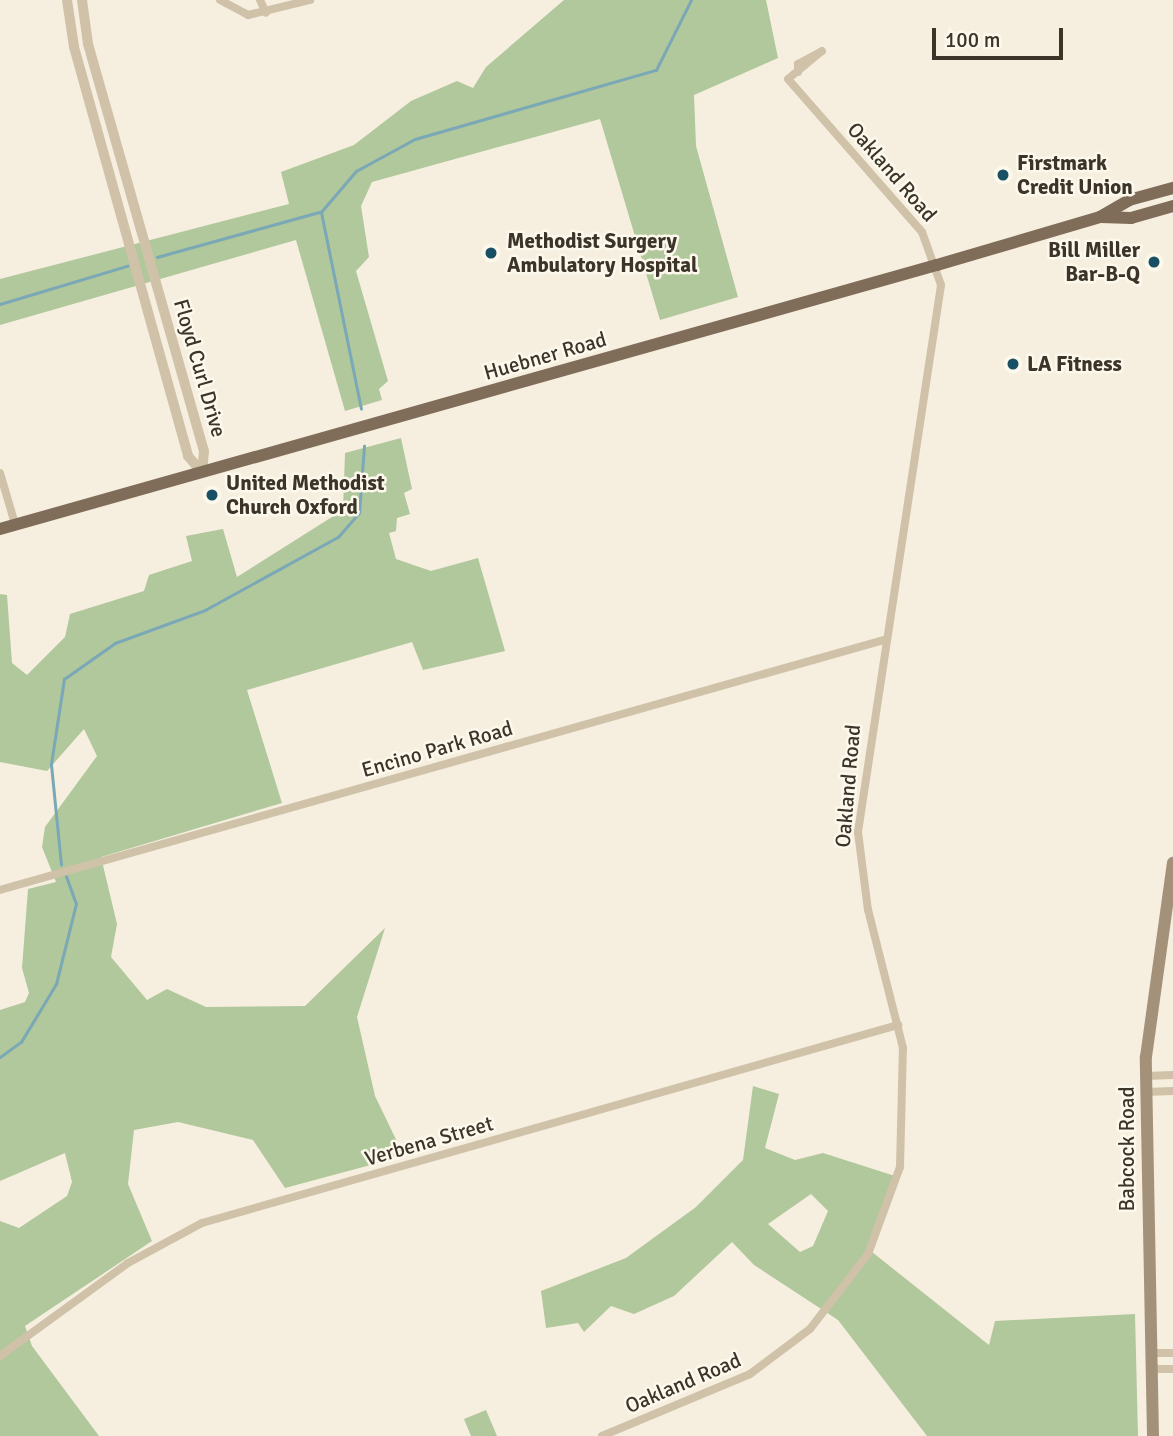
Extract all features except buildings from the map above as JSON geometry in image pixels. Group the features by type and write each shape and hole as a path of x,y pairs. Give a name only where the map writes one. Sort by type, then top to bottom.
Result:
{"main road":[{"name":"Huebner Road","path":"0,529 937,265 1100,217 1129,200 1173,188"},
{"name":"Huebner Road","path":"1100,217 1131,218 1173,206"},
{"name":"Babcock Road","path":"1153,1436 1146,1076 1173,863"}],"street":[{"name":"Floyd Curl Drive","path":"67,0 74,47 188,456 202,472"},
{"name":"Floyd Curl Drive","path":"82,0 88,44 204,452 202,472"},
{"path":"220,0 241,14 266,13 310,0"},
{"path":"260,0 266,13"},
{"name":"Oakland Road","path":"602,1436 750,1374 810,1329 853,1280 900,1167 906,1085 898,1025 859,854 863,773 941,291 937,265 922,232 789,79 798,72"},
{"path":"144,300 158,293"},
{"path":"0,473 15,524"},
{"name":"Encino Park Road","path":"0,890 884,640"},
{"name":"Verbena Street","path":"0,1356 136,1258 202,1223 898,1025"},
{"path":"1146,1076 1173,1075"},
{"path":"1146,1092 1173,1091"},
{"path":"1151,1353 1173,1353"},
{"path":"1152,1369 1173,1369"}],"green space":[{"path":"564,0 766,0 778,58 694,95 696,146 738,297 660,320 600,119 372,182 361,206 369,257 356,271 388,381 379,389 382,400 345,411 296,240 0,325 0,279 289,204 281,172 354,145 411,101 457,81 473,88 486,67"},
{"path":"401,438 412,489 404,493 410,514 397,518 396,531 389,533 396,559 431,571 478,558 505,651 423,670 412,642 247,690 282,803 101,857 117,924 111,957 147,1000 167,989 206,1007 305,1006 385,928 357,1017 375,1096 404,1156 285,1188 253,1140 178,1122 134,1130 128,1184 152,1241 25,1326 32,1346 99,1436 0,1436 0,1221 19,1228 67,1196 72,1182 65,1153 0,1181 0,1010 25,1002 29,993 22,968 28,889 56,882 42,847 45,827 97,756 84,729 47,771 0,762 0,594 7,595 12,663 27,675 65,637 70,614 144,591 149,575 192,561 186,536 223,529 237,577 343,510 345,453"},
{"path":"753,1086 779,1094 765,1148 795,1160 823,1153 895,1176 867,1248 989,1345 995,1321 1135,1314 1138,1436 927,1436 838,1320 754,1265 732,1242 674,1296 634,1314 611,1306 584,1332 578,1323 546,1328 541,1291 626,1258 696,1207 743,1160","holes":["811,1194 828,1211 813,1246 800,1252 768,1224"]},
{"path":"486,1410 497,1436 471,1436 464,1419"}],"waterway":[{"path":"361,409 321,212 356,171 415,139 656,70 691,0"},
{"path":"157,257 319,212"},
{"path":"0,304 127,266"},
{"path":"61,865 51,764 64,679 115,643 205,610 338,537 359,513 364,446"},
{"path":"0,1057 21,1042 56,984 76,904 66,877"}],"place":[{"name":"Firstmark Credit Union","path":"1003,175"},
{"name":"Methodist Surgery Ambulatory Hospital","path":"491,253"},
{"name":"Bill Miller Bar-B-Q","path":"1154,262"},
{"name":"LA Fitness","path":"1013,364"},
{"name":"United Methodist Church Oxford","path":"212,495"}]}
